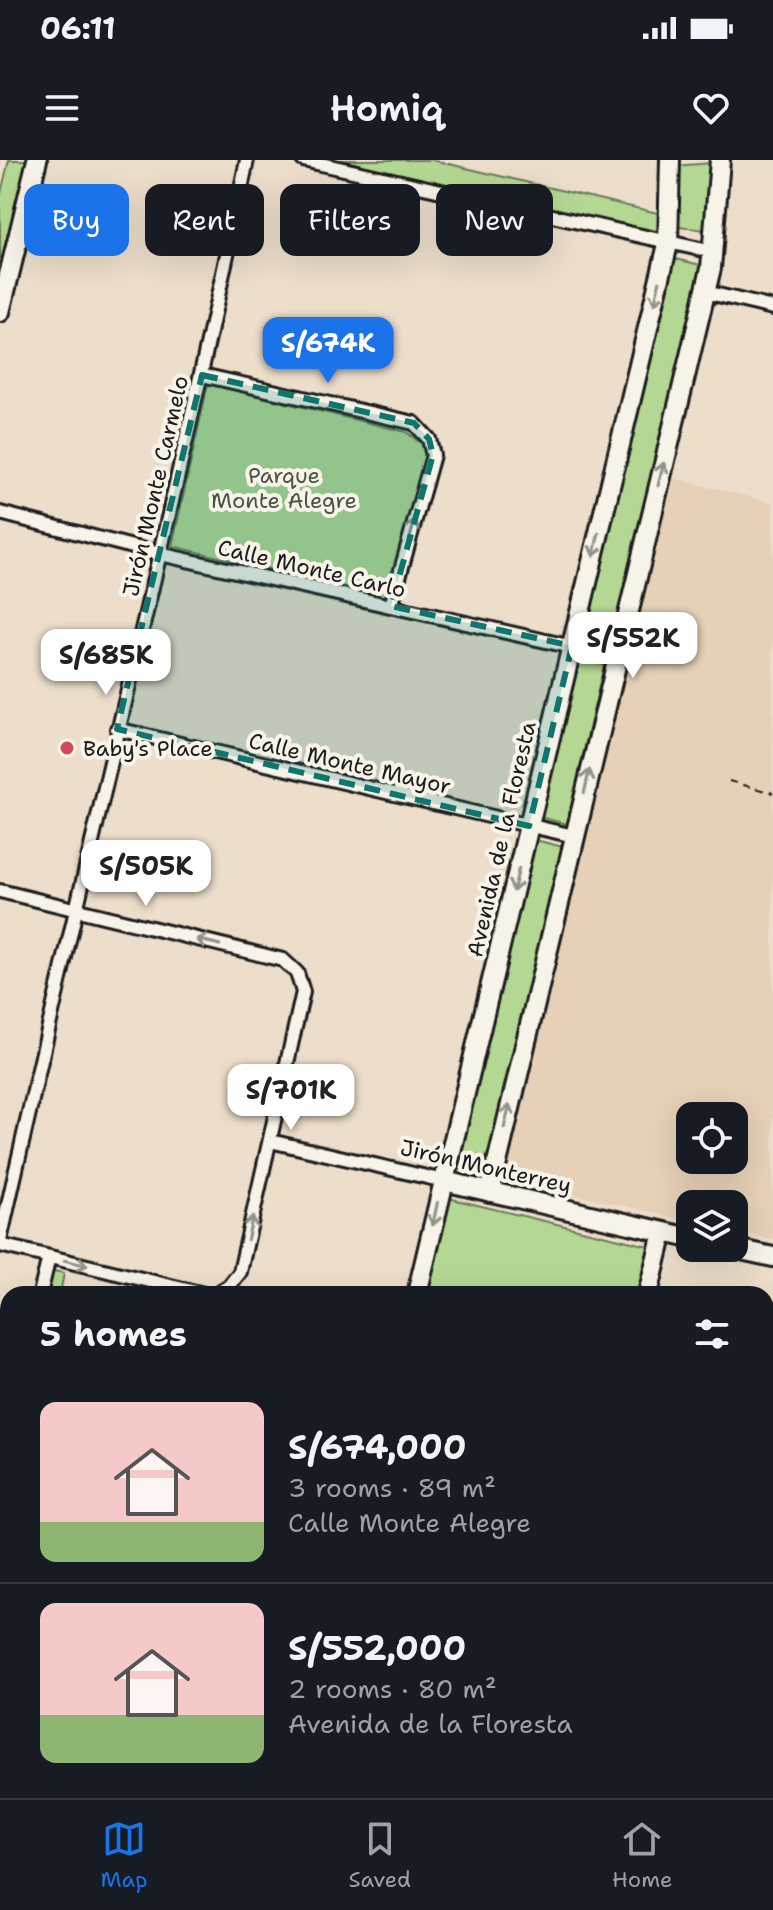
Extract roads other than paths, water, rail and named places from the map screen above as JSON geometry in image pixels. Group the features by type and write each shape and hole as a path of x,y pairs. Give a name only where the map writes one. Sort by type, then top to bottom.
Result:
{"street":[{"path":"0,312 37,160"},
{"name":"Jirón Monte Carmelo","path":"0,1243 74,909 202,375 247,160"},
{"path":"303,160 713,252"},
{"name":"Avenida de la Floresta","path":"419,1286 668,244 670,160"},
{"path":"490,1192 705,292 713,252 720,160"},
{"path":"705,292 773,308"},
{"path":"202,375 414,423 429,439 433,455 391,606"},
{"name":"Calle Monte Carlo","path":"0,513 160,554 617,657"},
{"name":"Calle Monte Mayor","path":"117,729 574,836"},
{"path":"0,891 283,960 297,973 303,992 240,1272 229,1286"},
{"name":"Jirón Monterrey","path":"270,1141 676,1235"},
{"path":"650,1286 663,1232"},
{"path":"0,1243 170,1286"},
{"path":"748,1252 773,1257"},
{"path":"42,1286 49,1257"}],"place":[{"name":"Baby's Place","path":"67,748"}],"park label":[{"name":"Parque Monte Alegre","path":"284,488"}]}
